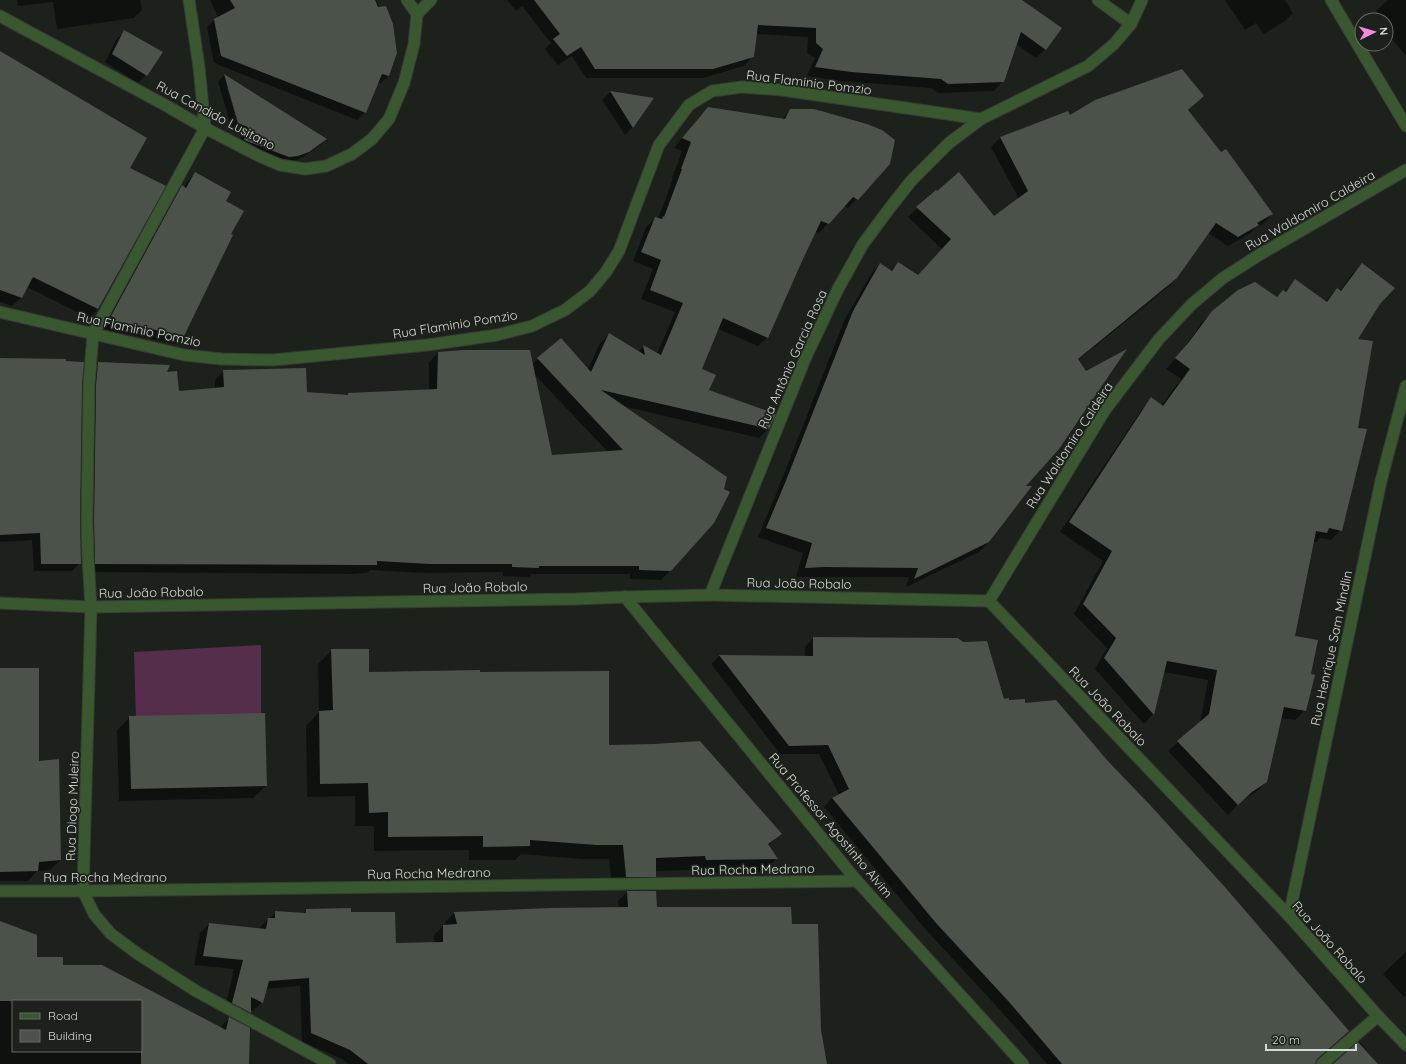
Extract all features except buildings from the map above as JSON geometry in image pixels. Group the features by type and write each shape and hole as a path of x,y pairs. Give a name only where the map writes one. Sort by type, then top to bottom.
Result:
{"street":[{"path":"93,334 205,128 199,66 189,0"},
{"path":"406,0 417,14 431,0"},
{"path":"1098,0 1131,24"},
{"name":"Rua Antônio Garcia Rosa","path":"710,595 805,359 838,289 864,244 888,209 911,181 948,143 981,119 1088,66 1114,44 1131,24 1142,0"},
{"path":"1331,0 1406,126"},
{"name":"Rua Candido Lusitano","path":"0,16 259,156 280,165 305,169 326,166 352,154 372,139 389,119 404,83 412,50 417,14"},
{"name":"Rua Flaminio Pomzio","path":"0,312 184,355 222,358 273,360 427,345 497,335 532,326 564,310 590,291 606,272 619,251 659,145 689,105 712,91 742,87 782,90 981,119"},
{"name":"Rua Waldomiro Caldeira","path":"989,601 1042,510 1105,410 1160,339 1192,304 1223,278 1258,255 1406,170"},
{"name":"Rua Diogo Muleiro","path":"93,334 89,385 87,521 91,607 83,891 94,914 111,934 138,954 196,991 330,1064"},
{"name":"Rua Henrique Sam Mindlin","path":"1289,916 1381,481 1406,386"},
{"name":"Rua João Robalo","path":"0,603 91,607 576,599 710,595 989,601 1289,916 1378,1016 1406,1045"},
{"name":"Rua Professor Agostinho Alvim","path":"625,597 858,881 1023,1064"},
{"name":"Rua Rocha Medrano","path":"0,891 858,881"},
{"path":"1322,1064 1378,1016"}],"shaded area":[{"path":"261,645 261,716 136,720 134,652"}]}
